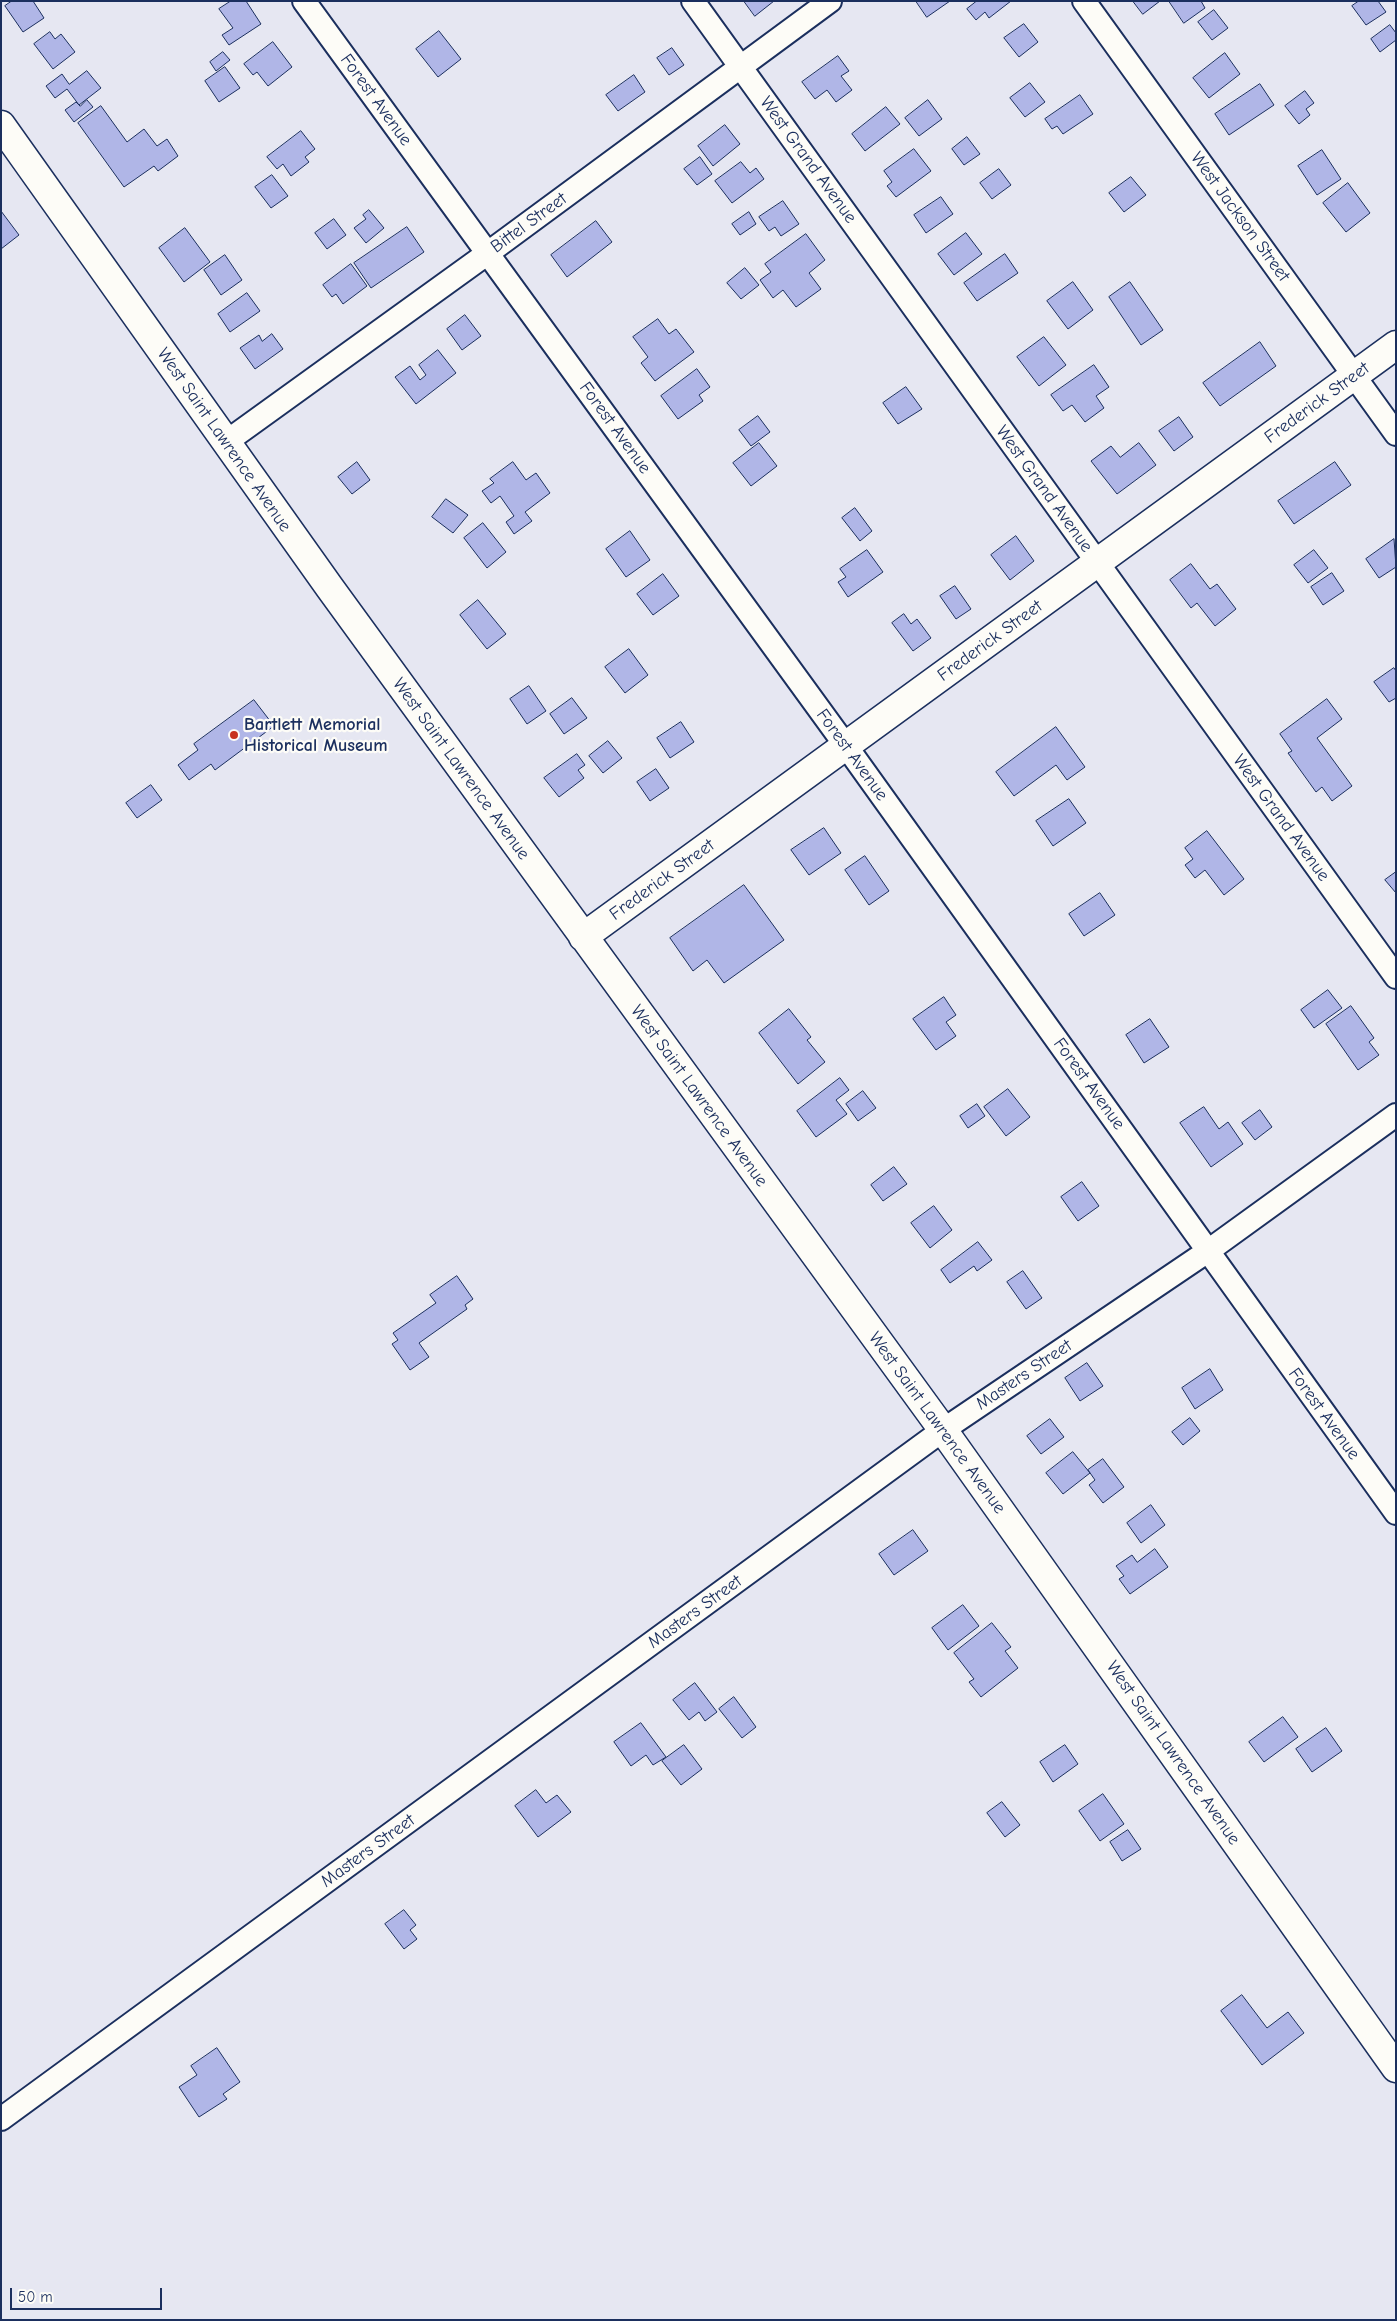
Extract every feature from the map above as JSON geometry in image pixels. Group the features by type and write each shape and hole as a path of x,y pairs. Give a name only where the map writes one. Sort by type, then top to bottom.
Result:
{"street":[{"name":"Forest Avenue","path":"304,1 846,746 1396,1513"},
{"name":"West Grand Avenue","path":"693,1 1396,977"},
{"name":"Bittel Street","path":"226,442 488,253 830,1"},
{"name":"West Jackson Street","path":"1084,1 1396,434"},
{"name":"West Saint Lawrence Avenue","path":"1,125 226,442 583,937 943,1430 1396,2068"},
{"name":"Frederick Street","path":"583,937 1396,345"},
{"name":"Masters Street","path":"1,2119 943,1430 1208,1251 1396,1115"}],"building":[{"path":"12,1 33,1 44,18 23,32 5,6"},
{"path":"231,1 246,1 261,24 229,45 222,35 233,28 219,9"},
{"path":"744,1 774,1 755,16"},
{"path":"916,1 950,1 927,17"},
{"path":"977,1 1011,1 989,18 985,12 976,20 967,9"},
{"path":"1133,1 1160,1 1143,14"},
{"path":"1169,1 1201,1 1205,8 1184,23"},
{"path":"1359,1 1378,1 1386,12 1366,25 1352,6"},
{"path":"1214,10 1228,28 1212,40 1198,22"},
{"path":"1024,24 1038,42 1019,57 1004,38"},
{"path":"1390,25 1396,33 1396,40 1380,52 1371,39"},
{"path":"439,31 461,59 438,77 416,49"},
{"path":"50,32 55,39 61,34 75,52 53,69 34,44"},
{"path":"273,42 292,67 268,86 257,72 253,75 244,64"},
{"path":"672,48 684,65 669,75 657,58"},
{"path":"223,52 230,60 216,71 210,62"},
{"path":"1225,53 1240,74 1209,98 1193,78"},
{"path":"838,56 849,71 841,76 852,90 836,102 827,90 815,99 802,82"},
{"path":"225,67 240,88 219,102 205,81"},
{"path":"87,71 101,88 79,105 67,89 55,98 46,86 62,74 69,84"},
{"path":"634,75 645,92 618,111 606,95"},
{"path":"1030,83 1045,102 1025,117 1010,98"},
{"path":"1260,84 1274,105 1229,135 1215,114"},
{"path":"1305,91 1314,103 1306,109 1310,115 1299,124 1285,106"},
{"path":"1080,95 1093,114 1063,134 1057,126 1052,129 1045,119"},
{"path":"87,100 93,107 74,122 65,110 76,102 80,106"},
{"path":"928,100 942,119 919,136 905,118"},
{"path":"101,106 127,142 144,129 157,146 167,139 178,156 158,171 154,166 124,187 78,123"},
{"path":"886,107 900,124 865,151 852,134"},
{"path":"725,125 740,144 713,166 698,146"},
{"path":"301,131 315,149 305,157 309,162 291,176 283,164 277,169 267,157"},
{"path":"967,137 980,154 964,165 952,149"},
{"path":"914,149 931,171 896,197 887,186 892,182 884,171"},
{"path":"1322,150 1341,179 1317,195 1298,166"},
{"path":"700,157 712,174 697,185 684,169"},
{"path":"741,162 750,173 756,168 764,179 732,203 715,181"},
{"path":"999,169 1011,185 992,199 980,183"},
{"path":"272,175 288,196 271,208 255,187"},
{"path":"1131,177 1146,195 1124,212 1109,193"},
{"path":"1348,183 1370,213 1346,232 1323,203"},
{"path":"941,197 953,214 926,233 914,215"},
{"path":"783,201 799,224 781,236 775,227 769,231 759,217"},
{"path":"369,210 384,228 366,243 354,228 366,219 363,215"},
{"path":"1,211 19,235 1,249"},
{"path":"749,212 756,224 740,235 732,224"},
{"path":"334,219 346,235 327,249 315,233"},
{"path":"596,221 612,242 567,277 551,255"},
{"path":"407,227 424,252 371,288 354,263"},
{"path":"185,228 210,262 184,282 159,248"},
{"path":"966,233 982,254 954,275 938,254"},
{"path":"806,234 825,260 809,273 821,289 796,307 783,290 773,298 760,280 771,272 765,264"},
{"path":"1005,254 1018,273 977,301 964,283"},
{"path":"225,255 242,280 221,295 204,270"},
{"path":"351,264 367,286 343,304 336,294 332,297 323,285"},
{"path":"745,268 759,285 741,299 727,283"},
{"path":"1073,282 1093,310 1068,329 1047,301"},
{"path":"1130,282 1163,330 1141,345 1109,297"},
{"path":"247,293 260,311 230,332 218,314"},
{"path":"465,315 481,336 462,350 447,329"},
{"path":"658,319 669,334 676,329 694,352 655,381 641,363 648,357 633,337"},
{"path":"272,334 283,349 255,369 240,348 259,335 262,341"},
{"path":"1044,337 1066,365 1039,386 1017,357"},
{"path":"1260,342 1276,366 1220,406 1203,383"},
{"path":"438,350 456,373 416,404 395,377 410,366 420,380 426,375 419,365"},
{"path":"1094,365 1109,387 1096,396 1104,408 1085,422 1072,405 1063,411 1051,395"},
{"path":"697,369 710,387 699,395 703,401 678,419 661,396"},
{"path":"906,387 922,409 898,424 883,403"},
{"path":"758,416 770,432 751,446 739,430"},
{"path":"1179,417 1193,437 1174,451 1159,431"},
{"path":"759,443 777,466 751,486 733,463"},
{"path":"1139,443 1156,465 1117,494 1091,461 1111,446 1120,457"},
{"path":"357,462 370,480 352,494 338,477"},
{"path":"513,462 526,480 536,473 550,493 525,512 532,521 514,534 506,522 514,516 500,496 491,503 482,491 494,483 490,479"},
{"path":"1335,462 1351,485 1294,524 1278,501"},
{"path":"446,499 468,515 453,533 432,517"},
{"path":"855,508 872,531 860,541 842,518"},
{"path":"483,523 506,552 487,568 464,538"},
{"path":"630,531 650,560 626,577 606,549"},
{"path":"1016,536 1034,561 1010,580 991,555"},
{"path":"1394,539 1396,567 1379,578 1366,559"},
{"path":"867,550 883,572 848,597 838,582 846,577 840,569"},
{"path":"1314,550 1328,568 1308,583 1294,565"},
{"path":"1191,564 1210,589 1217,584 1236,609 1215,626 1197,603 1191,608 1170,580"},
{"path":"1332,573 1344,591 1323,605 1311,587"},
{"path":"663,574 679,596 653,615 637,594"},
{"path":"955,586 971,609 956,619 940,596"},
{"path":"478,600 506,634 487,649 460,615"},
{"path":"904,614 911,624 917,619 931,638 913,651 892,623"},
{"path":"629,649 648,675 625,693 605,667"},
{"path":"1394,668 1396,671 1396,698 1389,702 1374,682"},
{"path":"529,686 546,711 527,724 510,699"},
{"path":"572,698 587,718 564,734 550,714"},
{"path":"1327,699 1342,719 1317,738 1352,786 1332,801 1322,787 1316,792 1288,753 1292,751 1280,734"},
{"name":"Bartlett Memorial Historical Museum","path":"254,700 274,726 215,770 211,764 189,780 178,765 198,750 194,744"},
{"path":"681,722 694,742 670,758 657,738"},
{"path":"1056,727 1085,767 1067,780 1056,765 1014,796 996,772"},
{"path":"608,741 622,758 603,773 589,756"},
{"path":"577,754 585,765 578,770 584,778 559,797 544,778"},
{"path":"656,769 669,788 650,801 637,782"},
{"path":"151,785 162,800 137,818 126,803"},
{"path":"1069,799 1086,823 1053,846 1036,821"},
{"path":"824,828 841,853 809,875 791,850"},
{"path":"1207,831 1244,879 1224,895 1205,870 1195,878 1185,865 1193,859 1185,848"},
{"path":"865,856 889,891 869,905 845,870"},
{"path":"1396,872 1396,893 1385,880"},
{"path":"744,885 784,940 724,983 707,960 693,971 670,938"},
{"path":"1100,893 1115,915 1084,936 1069,914"},
{"path":"1328,990 1342,1008 1314,1028 1301,1010"},
{"path":"944,997 956,1015 946,1022 956,1036 936,1050 913,1019"},
{"path":"1351,1006 1374,1038 1369,1042 1379,1055 1358,1070 1326,1024"},
{"path":"789,1009 811,1037 807,1040 825,1062 798,1084 759,1033"},
{"path":"1150,1019 1169,1047 1144,1063 1126,1035"},
{"path":"840,1078 849,1090 836,1100 847,1114 816,1137 797,1111"},
{"path":"1008,1089 1030,1117 1006,1136 984,1107"},
{"path":"863,1091 876,1108 858,1121 846,1104"},
{"path":"977,1104 985,1116 968,1128 960,1116"},
{"path":"1204,1107 1219,1129 1228,1122 1243,1144 1211,1167 1180,1123"},
{"path":"1260,1110 1272,1127 1255,1140 1242,1123"},
{"path":"894,1167 907,1184 883,1201 871,1185"},
{"path":"1082,1182 1099,1206 1078,1221 1061,1197"},
{"path":"934,1206 952,1230 930,1248 911,1223"},
{"path":"978,1242 992,1260 977,1271 974,1266 950,1283 941,1270"},
{"path":"1023,1271 1042,1298 1026,1309 1007,1282"},
{"path":"457,1276 473,1299 465,1305 467,1309 419,1343 429,1357 410,1370 392,1344 398,1340 393,1333 436,1303 430,1295"},
{"path":"1087,1363 1103,1386 1080,1401 1065,1378"},
{"path":"1210,1369 1223,1390 1195,1409 1182,1388"},
{"path":"1190,1418 1200,1431 1183,1445 1172,1432"},
{"path":"1050,1419 1064,1437 1041,1454 1027,1436"},
{"path":"1073,1452 1090,1473 1063,1494 1046,1473"},
{"path":"1103,1459 1124,1487 1103,1503 1089,1485 1095,1480 1088,1470"},
{"path":"1151,1505 1165,1525 1141,1543 1127,1523"},
{"path":"913,1530 928,1551 894,1575 879,1554"},
{"path":"1155,1549 1168,1567 1130,1594 1119,1579 1124,1576 1116,1566 1132,1555 1137,1562"},
{"path":"963,1605 979,1626 948,1650 932,1628"},
{"path":"992,1623 1011,1647 1005,1651 1018,1668 981,1697 969,1682 974,1679 954,1653"},
{"path":"695,1683 717,1712 705,1721 699,1712 689,1720 673,1700"},
{"path":"734,1697 756,1727 742,1738 719,1709"},
{"path":"1283,1717 1298,1737 1264,1762 1249,1742"},
{"path":"641,1723 666,1757 653,1765 646,1755 631,1766 614,1742"},
{"path":"1326,1728 1342,1751 1312,1772 1296,1749"},
{"path":"684,1745 702,1769 681,1785 662,1761"},
{"path":"1065,1745 1078,1764 1053,1782 1040,1762"},
{"path":"536,1790 546,1803 557,1795 571,1812 538,1837 515,1806"},
{"path":"1103,1794 1124,1824 1100,1841 1079,1811"},
{"path":"1002,1802 1020,1825 1005,1837 987,1813"},
{"path":"1128,1830 1141,1849 1122,1861 1110,1842"},
{"path":"404,1910 416,1925 410,1930 417,1939 404,1949 385,1924"},
{"path":"1242,1995 1267,2028 1288,2012 1304,2033 1262,2065 1221,2011"},
{"path":"217,2048 240,2082 223,2094 227,2099 199,2117 179,2087 197,2075 191,2066"}],"place":[{"name":"Bartlett Memorial Historical Museum","path":"234,735"}]}
